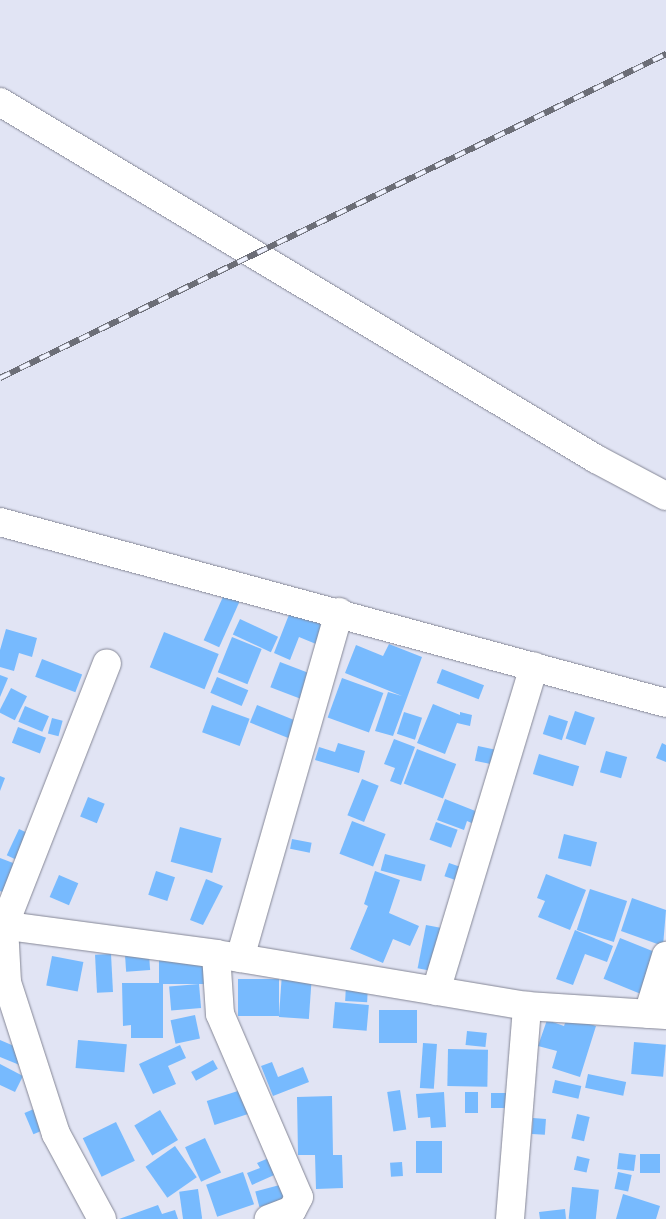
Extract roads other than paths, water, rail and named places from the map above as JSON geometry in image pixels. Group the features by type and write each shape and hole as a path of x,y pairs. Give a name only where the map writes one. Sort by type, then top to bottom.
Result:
{"street":[{"path":"0,102 596,459 666,496"},
{"path":"0,522 339,612 666,702"},
{"path":"269,1219 292,1210 299,1197 220,1014 228,956 339,612"},
{"path":"102,1219 56,1134 4,989 2,925 107,663"},
{"path":"436,991 534,666"},
{"path":"2,925 228,956 527,1006 657,1014 666,956"},
{"path":"510,1219 527,1006"}],"railway":[{"path":"0,378 666,54"}]}
